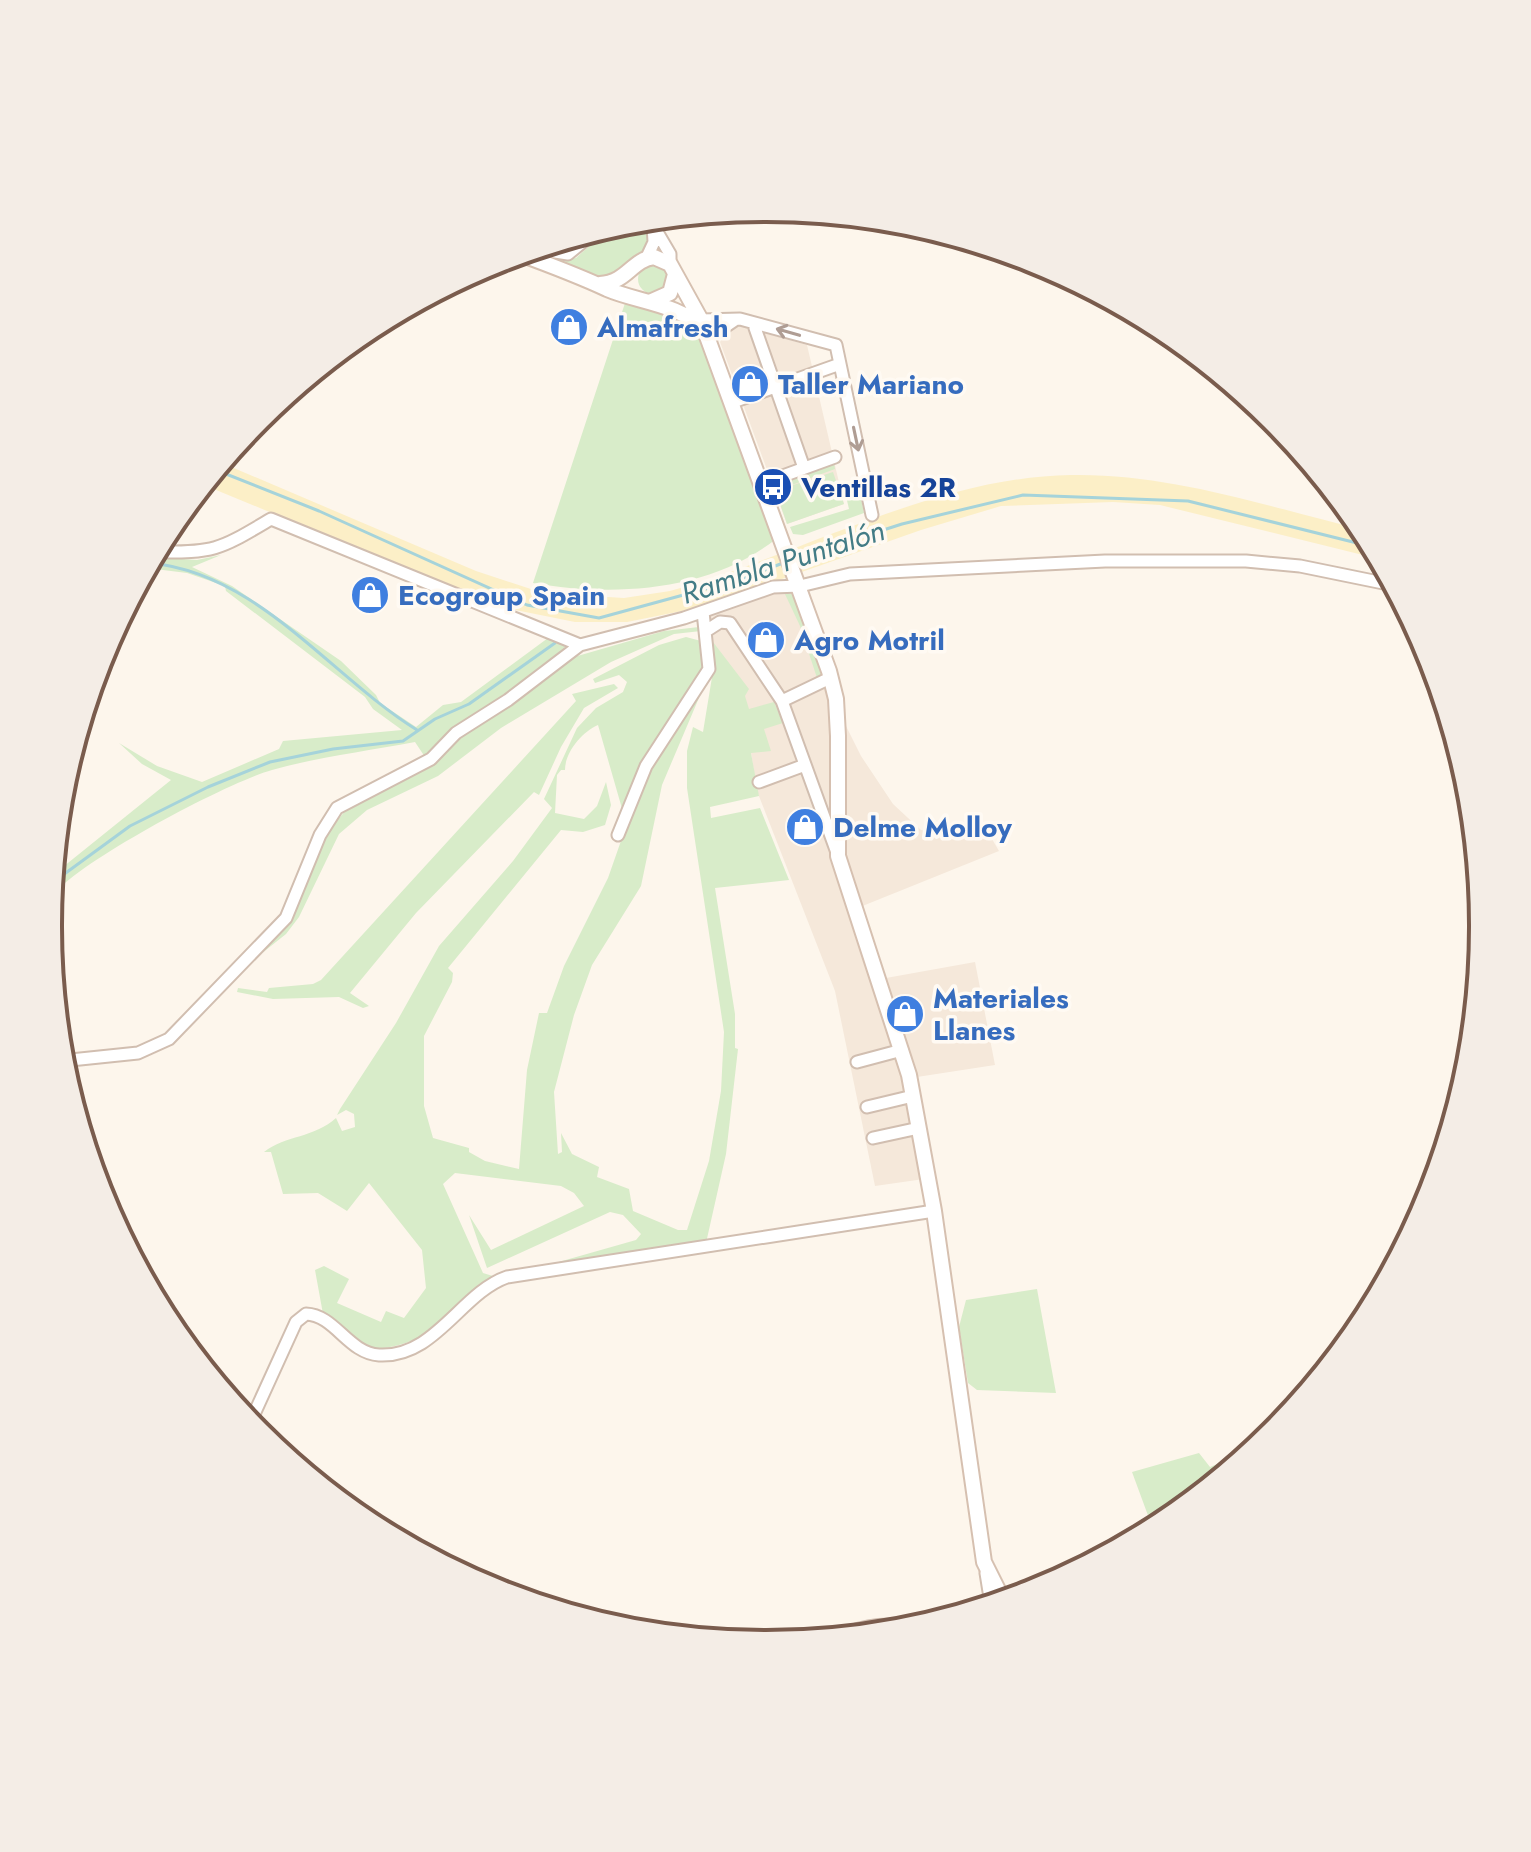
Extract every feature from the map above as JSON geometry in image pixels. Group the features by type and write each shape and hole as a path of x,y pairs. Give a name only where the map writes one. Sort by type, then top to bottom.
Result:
{"street":[{"path":"600,284 618,281 647,257 654,242 653,232"},
{"path":"544,258 630,297 646,299 670,293 673,269 670,254 657,232"},
{"path":"548,259 568,254 574,249"},
{"path":"647,257 660,258 673,269 683,282 704,330 799,583 830,678 838,736 838,856"},
{"path":"633,270 632,285 646,299 660,308 689,317 704,330"},
{"path":"704,330 738,320 836,345 872,515"},
{"path":"704,330 738,320"},
{"path":"755,328 804,468"},
{"path":"733,402 840,364"},
{"path":"769,481 835,457"},
{"path":"170,552 202,553 222,548 271,519 580,645"},
{"path":"75,1060 138,1053 169,1039 286,918 320,835 337,808 431,759 456,733 508,700 580,645 703,612 773,587 850,574 1105,561 1246,561 1300,566 1379,582"},
{"path":"618,835 646,766 709,669 703,612"},
{"path":"706,631 720,622 730,623 782,701 838,856 902,1050 934,1211 989,1593"},
{"path":"782,701 830,678"},
{"path":"759,782 805,765"},
{"path":"857,1062 902,1050"},
{"path":"867,1107 913,1096"},
{"path":"873,1138 919,1128"},
{"path":"256,1410 296,1322 306,1314 319,1316 358,1349 378,1355 396,1353 415,1346 452,1320 484,1288 507,1277 934,1211"},
{"path":"984,1562 998,1590"}],"shaded area":[{"path":"740,326 807,345 844,504 787,524 720,342 731,327"},
{"path":"775,593 793,594 831,696 861,756 893,804 921,830 992,839 999,851 860,907 886,978 975,962 995,1065 917,1077 924,1179 875,1186 835,991 757,791 750,746 704,616"}],"green space":[{"path":"647,233 647,241 637,258 601,281 554,261 576,258 591,244"},
{"path":"653,264 664,268 668,279 664,290 653,294 642,290 638,279 642,268"},
{"path":"626,300 689,321 700,335 776,539 750,557 721,570 659,586 595,589 533,583"},
{"path":"834,463 835,469 781,489 833,472 844,504 787,524 773,484"},
{"path":"859,489 864,513 803,535 793,534 790,527 849,509 845,492"},
{"path":"221,555 192,567 232,586 341,661 376,695 380,703 416,727 443,705 461,702 548,638 564,644 565,650 425,757 415,742 307,761 251,777 155,825 90,864 64,884 65,865 171,780 142,764 119,743 157,766 202,782 279,749 283,741 402,730 373,709 365,697 226,591 225,586 187,573 159,569 166,558 197,560"},
{"path":"784,592 797,596 824,676 817,678 800,626"},
{"path":"699,627 701,631 674,634 611,662 501,728 438,776 367,810 339,834 299,917 286,934 247,965 295,911 323,837 352,803 452,742 574,657 664,631"},
{"path":"686,637 701,641 705,669 623,812 598,725 576,743 568,756 565,770 557,775 555,813 584,819 597,806 606,782 611,805 605,825 583,832 561,830 448,968 453,973 452,982 424,1036 424,1106 433,1138 469,1148 469,1152 485,1161 519,1169 527,1070 539,1013 547,1013 564,966 608,878 643,778 704,686 662,785 641,886 592,965 574,1015 554,1092 558,1154 562,1152 561,1133 572,1154 599,1167 597,1177 629,1189 633,1211 678,1230 687,1230 709,1161 721,1091 724,1032 687,788 687,751 693,727 703,732 714,665 713,642 749,689 745,696 749,709 774,702 783,723 764,729 771,751 751,753 759,796 710,807 711,818 760,808 789,880 715,888 735,1014 735,1048 738,1049 726,1154 706,1243 534,1269 636,1240 641,1234 623,1215 610,1212 487,1268 469,1215 491,1250 584,1206 574,1193 561,1186 455,1173 443,1184 483,1273 496,1277 427,1333 406,1343 368,1349 323,1314 315,1270 324,1266 349,1279 337,1303 381,1322 386,1311 404,1318 426,1288 422,1250 369,1183 347,1211 318,1193 283,1194 271,1152 264,1152 281,1142 319,1129 336,1118 342,1131 355,1127 354,1114 346,1110 337,1115 396,1023 439,946 513,861 552,808 544,799 577,728 596,708 623,692 627,682 619,675 595,683 593,679 659,645"},
{"path":"614,684 618,688 584,708 561,747 539,795 534,792 416,913 350,993 369,1006 363,1008 339,997 273,999 237,992 238,988 267,992 269,988 313,984 321,980 576,701 572,694"},
{"path":"1037,1289 1056,1393 977,1390 968,1383 959,1327 966,1300"},
{"path":"1199,1453 1210,1467 1219,1463 1148,1516 1132,1472"}],"sand":[{"path":"232,467 476,571 543,593 624,598 670,591 719,576 918,503 1020,479 1071,475 1182,485 1343,524 1363,555 1160,505 1113,502 1001,506 921,530 702,607 627,622 575,622 500,607 214,489"}],"waterway":[{"name":"Rambla Puntalón","path":"227,474 319,511 527,605 599,618 742,579 783,563"},
{"name":"Rambla Puntalón","path":"793,559 902,524 1023,495 1188,501 1355,542"},
{"path":"162,565 189,571 225,586 259,606 385,708 417,730"},
{"path":"65,874 130,826 208,787 270,762 333,749 403,741 435,719 469,704 555,643"}],"place":[{"name":"Almafresh","path":"569,327"},
{"name":"Taller Mariano","path":"750,384"},
{"name":"Ventillas 2R","path":"773,487"},
{"name":"Ecogroup Spain","path":"370,595"},
{"name":"Agro Motril","path":"766,640"},
{"name":"Delme Molloy","path":"805,827"},
{"name":"Materiales Llanes","path":"905,1014"}]}
